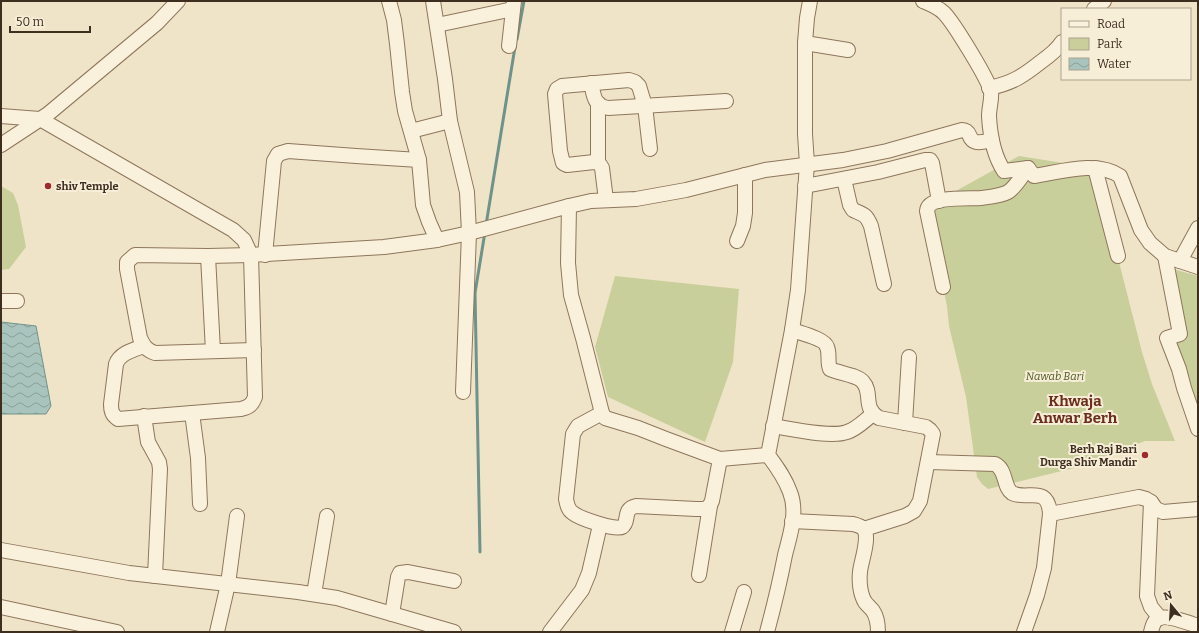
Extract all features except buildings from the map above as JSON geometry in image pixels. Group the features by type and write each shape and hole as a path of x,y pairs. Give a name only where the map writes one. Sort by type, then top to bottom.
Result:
{"street":[{"path":"1,145 48,114 157,23 178,1"},
{"path":"389,1 398,44 405,111 419,160 423,204 437,240"},
{"path":"433,1 450,121 467,192 469,234 463,392"},
{"path":"767,632 777,596 792,521 793,508 791,492 779,469 768,455 792,330 798,290 807,164 805,134 805,43 810,1"},
{"path":"923,1 938,8 950,19 984,75 991,92 989,116 992,140 999,163 1004,171 1028,168"},
{"path":"1095,8 1104,1"},
{"path":"437,25 513,5 509,46"},
{"path":"805,43 848,50"},
{"path":"989,88 1009,83 1027,73 1053,52 1061,43"},
{"path":"598,162 567,165 563,163 560,151 555,94 557,89 562,86 629,80 635,82 639,86 645,106 650,149"},
{"path":"591,83 594,98 601,107 608,108 726,101"},
{"path":"598,103 598,162 602,168 606,200"},
{"path":"1,116 40,119 233,230 258,255"},
{"path":"410,131 450,121"},
{"path":"254,350 155,353 148,351 140,338 127,262 135,255 258,255 384,248 469,234 591,201 636,199 686,190 765,170 843,160 887,151 962,130 968,132 972,140 975,142 992,140"},
{"path":"144,346 122,355 118,359 116,364 111,404 113,416 118,418 241,410 248,407 253,403 256,397 254,350 258,255 274,161 278,154 288,150 419,160"},
{"path":"806,186 878,172 914,162 930,160 932,163 939,201"},
{"path":"1028,168 1034,176 1073,169 1095,168 1113,171 1120,176 1141,230 1150,243 1165,256 1198,267"},
{"path":"943,287 926,211 929,204 939,201 964,198 981,198 1009,192 1028,168"},
{"path":"1095,168 1118,256"},
{"path":"737,241 743,226 745,213 745,175"},
{"path":"844,179 850,205 853,210 868,218 884,284"},
{"path":"569,206 568,263 571,295 602,413 605,418 638,428 720,459 768,455"},
{"path":"1180,261 1198,228"},
{"path":"208,256 213,351"},
{"path":"1165,256 1180,334 1168,338 1180,369 1184,388 1198,429"},
{"path":"1,301 18,301"},
{"path":"792,330 825,343 828,348 828,364 830,369 859,378 863,382 867,391 869,406 873,414 879,418 926,427 932,434 929,462 920,501 914,511 906,516 864,529"},
{"path":"905,423 909,357"},
{"path":"192,413 198,458 200,504"},
{"path":"602,413 578,426 573,434 566,499 568,507 572,513 600,525 622,528 628,510 632,507 704,509 710,506"},
{"path":"773,426 828,434 839,434 848,432 873,414"},
{"path":"144,416 148,442 159,462 160,469 154,576"},
{"path":"699,575 710,506 720,459"},
{"path":"929,462 995,464 1001,469 1011,492 1017,494 1036,495 1047,501 1050,514 1044,568 1037,596 1024,632"},
{"path":"1050,514 1139,497 1151,502 1156,509 1163,512 1198,509"},
{"path":"1151,502 1147,596 1151,607 1160,618"},
{"path":"217,632 228,584 237,516"},
{"path":"314,594 327,516"},
{"path":"792,521 853,524 864,529 866,542 860,572 860,586 865,601 876,617 878,632"},
{"path":"550,632 582,590 589,573 600,525"},
{"path":"1,550 129,573 314,594 337,598 392,614 425,628 454,632"},
{"path":"392,614 400,573 408,572 454,581"},
{"path":"732,632 744,592"},
{"path":"1,607 84,629 117,632"},
{"path":"1151,632 1155,621 1160,618 1166,618 1198,626"}],"green space":[{"name":"Nawab Bari","path":"1019,156 1095,168 1142,352 1152,384 1175,441 1145,441 1082,466 988,489 977,477 966,397 949,326 947,306 927,207"},
{"path":"1,186 13,193 18,205 26,247 9,269 1,270"},
{"path":"1173,269 1198,276 1198,434 1175,356"},
{"path":"615,276 739,289 733,362 705,442 608,397 595,347"}],"water":[{"path":"1,322 36,326 51,406 46,414 1,414"}],"waterway":[{"path":"517,39 524,1"},
{"path":"486,225 515,47"},
{"path":"480,552 475,293 485,232"}],"place":[{"name":"shiv Temple","path":"48,186"},
{"name":"Berh Raj Bari Durga Shiv Mandir","path":"1145,455"}],"district":[{"name":"Khwaja Anwar Berh","path":"1075,410"}]}
